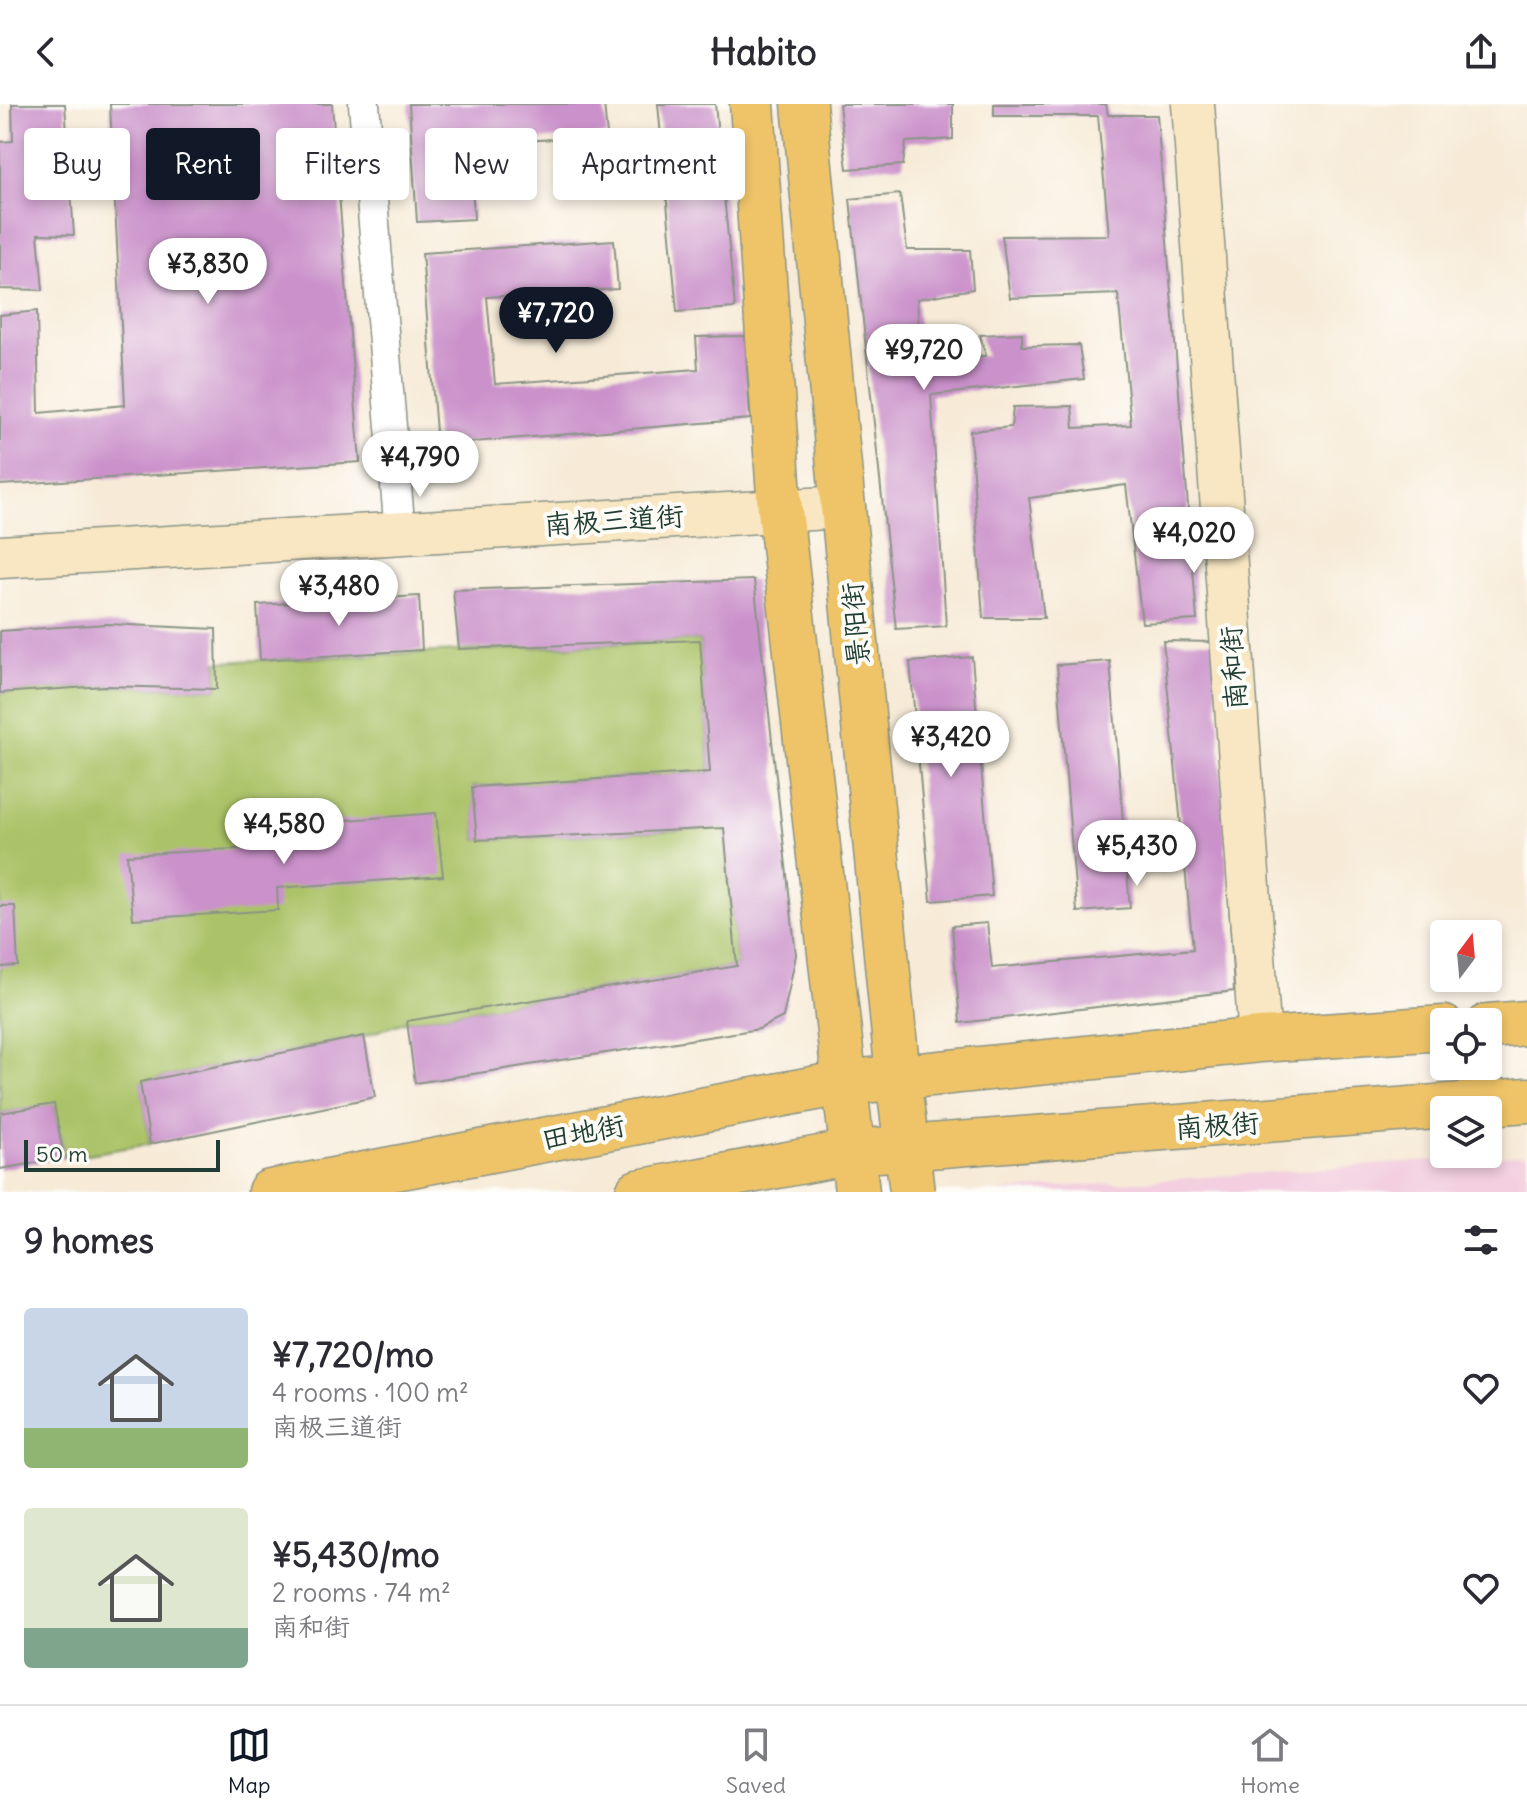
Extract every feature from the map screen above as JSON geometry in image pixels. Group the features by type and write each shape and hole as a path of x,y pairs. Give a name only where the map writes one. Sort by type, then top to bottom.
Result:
{"main road":[{"path":"752,104 780,510 854,1172"},
{"name":"景阳街","path":"804,104 898,1077 912,1192"},
{"path":"1502,1025 1527,1023"},
{"path":"898,1077 1260,1040 1430,1029"},
{"name":"田地街","path":"270,1192 843,1083 898,1077"},
{"name":"南极街","path":"908,1149 1527,1100"},
{"path":"638,1192 854,1172 908,1149"}],"street":[{"path":"364,104 400,534"},
{"name":"南和街","path":"1193,104 1260,1040"},
{"name":"南极三道街","path":"0,557 844,507"}],"shaded area":[{"path":"1527,1154 1527,1192 992,1192 1430,1161 1430,1168 1502,1168 1502,1156"}],"green space":[{"path":"700,640 710,772 473,787 477,840 724,828 737,966 407,1021 364,1036 141,1082 150,1144 64,1158 54,1105 0,1113 0,693 105,686 217,689 217,662"}],"building":[{"path":"12,104 65,104 67,128 24,128 24,200 72,200 74,235 38,234 43,290 0,289 0,142 13,141"},
{"path":"110,104 332,104 334,128 276,128 276,200 340,200 360,462 0,485 0,315 37,311 39,413 125,405 115,200 130,200 130,128 111,128"},
{"path":"409,104 604,104 606,128 553,128 553,139 537,140 537,128 425,128 425,200 473,200 474,219 417,222"},
{"path":"658,104 715,104 717,128 660,128"},
{"path":"839,104 953,104 953,139 906,142 903,165 847,169"},
{"path":"994,104 1106,104 1108,115 1157,115 1197,620 1142,623 1126,485 1029,498 1044,618 983,618 970,431 1011,427 1013,407 1072,406 1074,428 1131,425 1118,294 1010,298 1002,236 1109,235 1098,116 994,116"},
{"path":"900,194 907,250 970,250 973,289 917,299 921,355 986,356 980,335 1022,333 1022,346 1079,345 1084,379 931,395 946,626 896,629 850,199"},
{"path":"667,200 724,200 735,308 677,312"},
{"path":"614,240 618,289 487,297 495,384 698,369 696,337 745,336 750,419 437,445 422,253"},
{"path":"754,580 796,955 783,1017 759,1029 415,1083 407,1021 737,966 724,828 477,840 472,787 710,772 700,640 459,649 453,590"},
{"path":"419,596 422,650 260,660 257,605"},
{"path":"107,624 216,629 217,689 105,686 0,693 0,631"},
{"path":"1163,641 1214,642 1234,991 960,1023 952,926 987,923 992,968 1193,949"},
{"path":"972,657 992,896 931,901 910,662"},
{"path":"1110,661 1130,908 1077,912 1057,665"},
{"path":"436,813 443,876 277,888 278,910 133,919 127,855 270,847 270,826"},
{"path":"0,906 15,906 18,966 0,967"},
{"path":"364,1036 375,1097 150,1144 140,1082"},
{"path":"54,1104 64,1158 0,1169 0,1113"}]}
